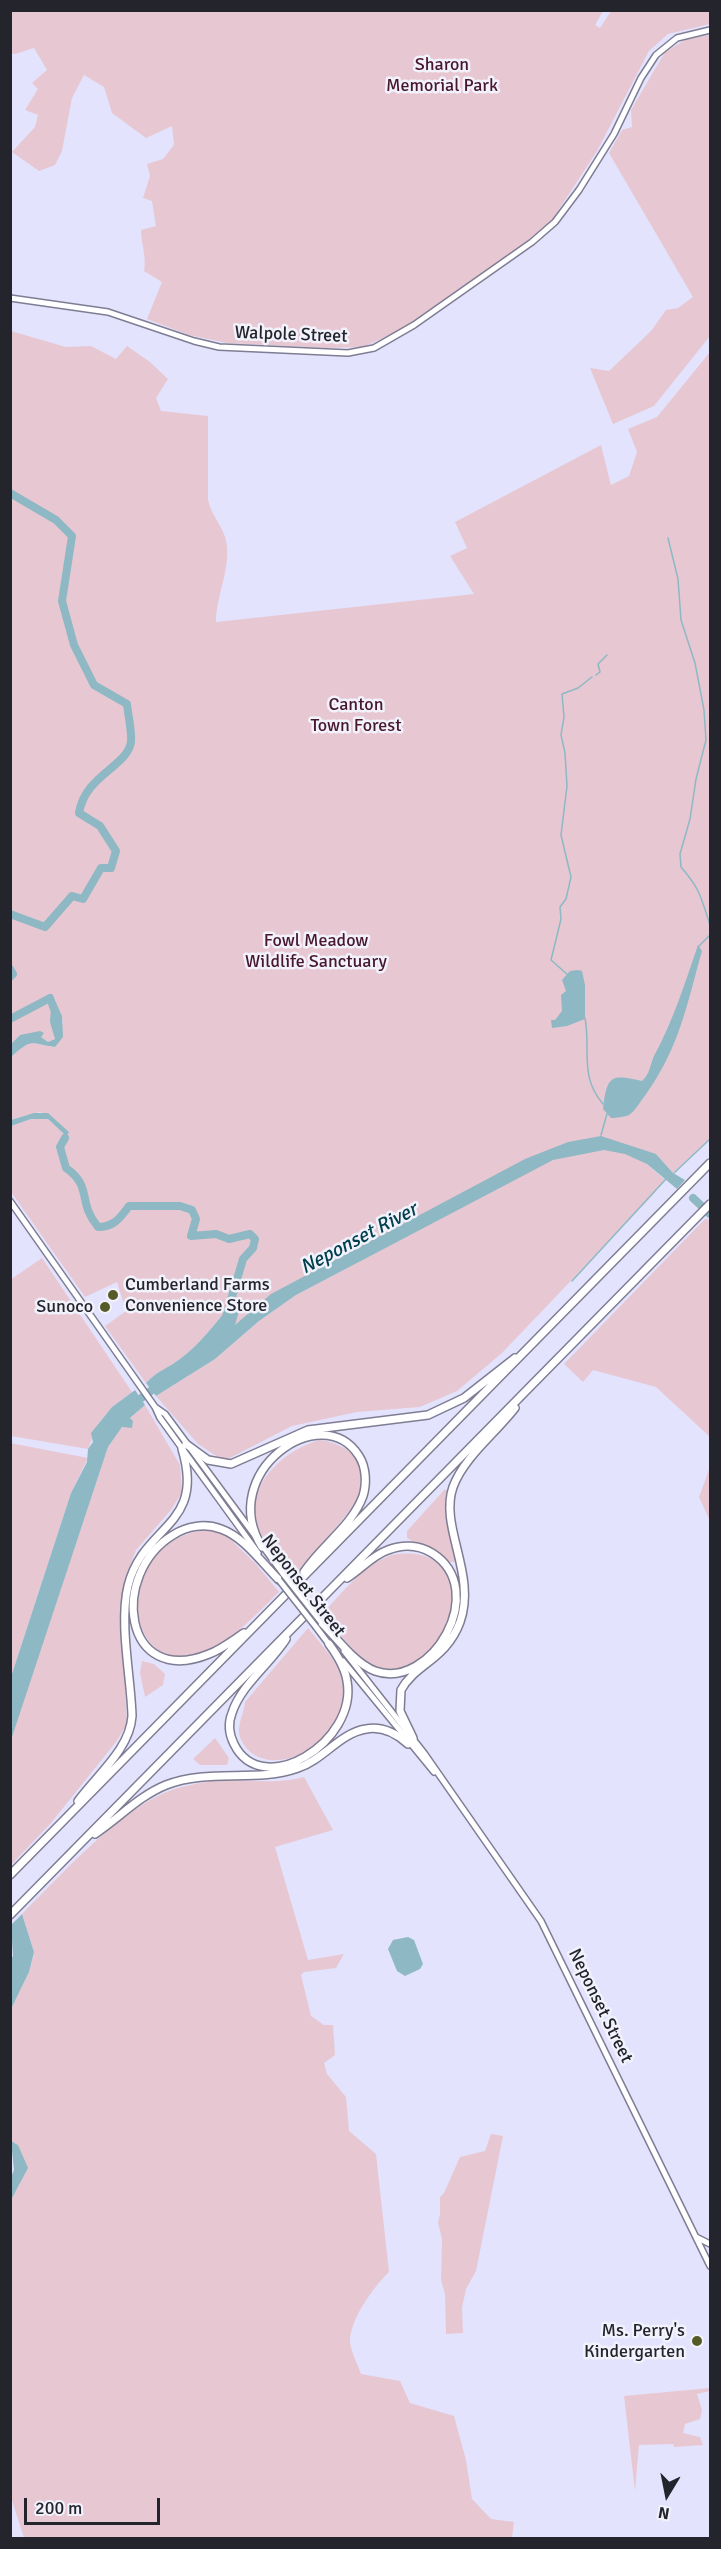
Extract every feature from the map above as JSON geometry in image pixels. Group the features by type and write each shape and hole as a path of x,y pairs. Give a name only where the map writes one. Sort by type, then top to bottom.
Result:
{"highway":[{"path":"10,1875 711,1163"},
{"path":"10,1915 711,1204"},
{"path":"184,1446 208,1460 231,1464 308,1430 428,1415 464,1398 536,1341"},
{"path":"410,1741 400,1714 401,1690 448,1644 458,1627 464,1604 465,1579 450,1511 453,1487 466,1466 530,1387"},
{"path":"262,1547 252,1527 249,1506 255,1484 268,1462 291,1444 316,1435 334,1437 353,1448 365,1472 362,1499 308,1565 296,1585"},
{"path":"68,1817 123,1744 130,1730 132,1713 126,1595 138,1560 179,1511 186,1498 189,1474 184,1446"},
{"path":"256,1625 204,1656 178,1660 164,1658 144,1644 134,1626 132,1601 138,1577 148,1558 164,1541 187,1528 205,1526 232,1534 281,1577"},
{"path":"318,1624 365,1666 379,1672 394,1673 417,1664 436,1648 449,1629 457,1604 456,1583 446,1564 431,1552 412,1546 384,1551 335,1586"},
{"path":"294,1627 280,1649 239,1698 232,1713 230,1730 234,1743 242,1755 254,1763 278,1766 300,1760 323,1745 337,1729 345,1708 348,1687 344,1670 329,1644"},
{"path":"82,1842 147,1794 175,1782 204,1776 295,1769 312,1762 352,1734 367,1729 388,1731 410,1741"}],"main road":[{"name":"Walpole Street","path":"10,298 108,312 219,347 348,353 366,350 400,334 532,242 555,222 605,148 656,55 677,38 711,30"},
{"name":"Neponset Street","path":"10,1201 156,1407 165,1414 184,1446 281,1577 481,1833 541,1921 711,2266"},
{"name":"Neponset Street","path":"184,1446 262,1547 281,1577"},
{"name":"Neponset Street","path":"318,1624 329,1644 410,1741"},
{"path":"696,2237 711,2244"},
{"path":"702,2250 711,2249"}],"green space":[{"name":"Sharon Memorial Park","path":"11,11 603,11 595,25 600,28 611,11 710,11 710,24 668,34 649,51 597,151 552,220 521,246 403,329 363,347 327,348 227,343 189,335 147,319 162,282 144,271 145,260 141,230 156,226 152,201 143,198 150,176 147,164 163,159 174,145 172,126 146,138 112,113 104,87 84,75 72,98 62,151 55,165 39,171 12,152 35,127 38,115 25,110 38,89 32,83 47,70 34,48 15,54 11,53"},
{"path":"710,35 710,336 654,406 613,424 590,368 609,371 651,331 666,310 678,308 693,297 609,153 622,130 632,127 631,110 665,52 687,39"},
{"path":"11,331 66,347 91,346 116,359 127,346 150,362 168,379 156,398 161,411 208,416 208,499 224,534 227,547 216,622 474,594 450,556 467,548 455,522 601,445 611,485 629,476 637,452 628,429 657,417 710,352 710,1139 673,1173 656,1154 647,1164 665,1180 649,1199 502,1353 457,1391 420,1407 357,1412 292,1426 224,1461 198,1444 156,1396 215,1359 259,1321 296,1295 362,1260 347,1260 230,1334 240,1309 229,1307 194,1348 146,1383 105,1326 126,1311 117,1282 85,1297 11,1192 11,1126 31,1119 48,1119 64,1134 59,1148 69,1132 40,1112 11,1120 11,1057 31,1043 55,1047 63,1022 54,997 55,1039 48,1042 41,1037 20,1035 11,1044"},
{"path":"705,1219 710,1220 710,1437 656,1387 593,1370 583,1382 564,1364"},
{"path":"42,1258 132,1392 112,1407 98,1424 88,1449 11,1436 10,1280"},
{"path":"145,1405 180,1465 182,1492 171,1510 136,1550 125,1578 121,1603 127,1724 116,1742 51,1823 11,1865 10,1740 108,1447 122,1427 127,1426 129,1419"},
{"path":"320,1440 333,1443 352,1454 360,1470 360,1491 356,1503 296,1577 263,1537 256,1521 255,1505 259,1490 278,1463 305,1445"},
{"path":"10,1443 88,1458 71,1493 11,1677"},
{"path":"710,1467 710,1521 699,1497"},
{"path":"445,1489 448,1492 446,1520 457,1562 449,1562 407,1538 407,1531"},
{"path":"204,1530 224,1533 256,1564 279,1592 225,1641 204,1652 177,1657 156,1648 143,1631 138,1608 141,1583 153,1559 174,1541"},
{"path":"396,1554 428,1557 446,1573 452,1595 447,1621 434,1645 415,1663 391,1669 366,1661 354,1651 324,1612 365,1570"},
{"path":"308,1628 330,1655 340,1673 343,1698 337,1720 324,1738 306,1751 287,1759 268,1760 251,1753 240,1737 240,1724 245,1702"},
{"path":"142,1661 154,1664 165,1674 163,1685 145,1697 140,1673"},
{"path":"215,1738 229,1758 227,1765 200,1765 193,1759"},
{"path":"304,1777 333,1830 275,1847 308,1960 344,1954 336,1968 304,1972 301,1975 311,2016 324,2025 333,2025 335,2055 324,2063 327,2074 346,2097 349,2131 376,2154 389,2272 376,2286 358,2314 351,2334 352,2350 361,2374 400,2381 410,2403 454,2416 466,2460 472,2499 491,2519 514,2522 512,2538 24,2538 10,2494 10,2200 20,2184 18,2145 11,2141 11,2009 29,1972 34,1952 22,1914 98,1839 142,1805 164,1793 212,1781 276,1781"},
{"path":"491,2134 503,2136 476,2271 466,2289 462,2308 463,2333 446,2334 445,2294 441,2280 442,2239 438,2223 440,2197 460,2157 485,2151"},
{"path":"710,2388 710,2391 697,2394 702,2410 700,2419 685,2424 683,2433 700,2437 703,2445 674,2447 673,2444 639,2445 635,2491 624,2396"}],"shaded area":[{"path":"698,945 702,951 680,1026 666,1061 633,1111 627,1116 611,1118 603,1109 609,1083 617,1078 642,1081 647,1075 673,1016"},
{"path":"570,971 582,971 585,985 585,1019 567,1026 552,1028 551,1020 555,1020 562,1011 561,995 566,991 562,980"},
{"path":"52,994 62,1016 63,1037 55,1047 31,1043 11,1057 11,1044 20,1035 40,1031 44,1033 41,1037 48,1042 55,1039 50,1022"},
{"path":"34,1113 48,1113 69,1132 59,1150 64,1134 48,1119 31,1119 11,1126 11,1120"},
{"path":"601,1136 656,1154 673,1173 685,1180 677,1189 647,1164 625,1154 604,1150 553,1160 296,1295 259,1321 215,1359 156,1396 146,1383 194,1348 229,1307 240,1308 235,1325 271,1294 525,1159 568,1142"},
{"path":"135,1390 145,1405 130,1418 133,1421 132,1428 122,1427 108,1447 11,1740 11,1677 71,1493 87,1462 88,1449 93,1442 91,1433 112,1407"},
{"path":"22,1914 34,1952 29,1972 11,2009 10,1961 13,1956 11,1925"},
{"path":"408,1937 414,1940 423,1964 420,1969 405,1976 397,1971 388,1949 393,1940"},
{"path":"11,2141 18,2145 28,2168 11,2200 11,2177 14,2170"}],"waterway":[{"path":"10,493 56,520 72,536 62,601 74,645 94,685 127,704 131,738 128,751 89,789 79,813 100,826 116,851 111,868 101,868 83,899 72,896 45,927 10,914"},
{"path":"668,538 678,579 681,620 695,663 704,710 706,740 696,779 690,819 680,854 681,867 699,894 710,925"},
{"path":"596,675 600,672 598,664 607,655"},
{"path":"568,975 551,960 561,919 560,907 566,899 571,877 561,835 567,786 565,753 561,735 564,717 562,694 578,688 592,677"},
{"path":"698,947 710,935"},
{"path":"10,969 13,974 10,977"},
{"path":"10,1019 50,998 54,1009"},
{"path":"585,1018 588,1073 596,1094 603,1104"},
{"path":"601,1135 607,1114"},
{"path":"65,1138 60,1147 66,1168 79,1182 88,1210 98,1227 112,1224 129,1206 180,1206 192,1210 196,1219 191,1236 216,1234 229,1239 250,1234 255,1239 253,1248 243,1259 226,1317"},
{"path":"674,1173 710,1139"},
{"path":"572,1281 666,1179"},
{"name":"Neponset River","path":"693,1198 710,1214"},
{"name":"Neponset River","path":"132,1405 160,1384"}],"place":[{"name":"Cumberland Farms Convenience Store","path":"113,1295"},
{"name":"Sunoco","path":"105,1307"},
{"name":"Ms. Perry's Kindergarten","path":"697,2341"}],"park label":[{"name":"Canton Town Forest","path":"356,715"},
{"name":"Fowl Meadow Wildlife Sanctuary","path":"316,951"}]}
